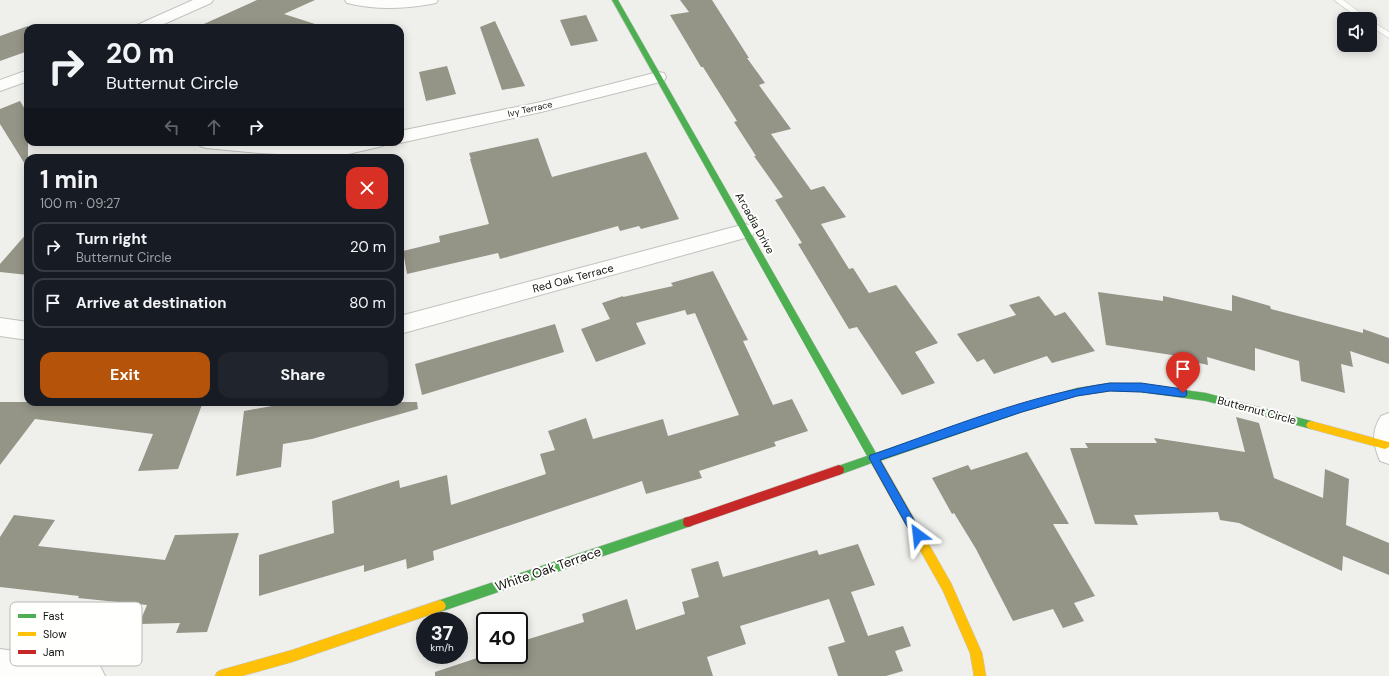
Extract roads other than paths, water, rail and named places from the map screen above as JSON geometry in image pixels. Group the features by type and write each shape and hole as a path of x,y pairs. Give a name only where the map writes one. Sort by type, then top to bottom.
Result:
{"street":[{"path":"151,24 206,0"},
{"path":"352,0 380,4 431,0"},
{"name":"Arcadia Drive","path":"615,0 947,586 976,653 980,676"},
{"path":"0,86 24,77"},
{"name":"Ivy Terrace","path":"404,136 541,107 658,77"},
{"path":"248,146 335,151 358,146"},
{"name":"Red Oak Terrace","path":"404,325 745,231"},
{"path":"0,327 24,330"},
{"name":"Butternut Circle","path":"874,458 1049,399 1077,392 1110,387 1141,388 1206,397 1388,440"},
{"name":"White Oak Terrace","path":"221,676 292,656 874,458"},
{"path":"0,663 10,664"},
{"path":"21,666 90,676"}],"lane":[{"path":"1338,0 1355,12"},
{"path":"1377,27 1389,36"}]}
